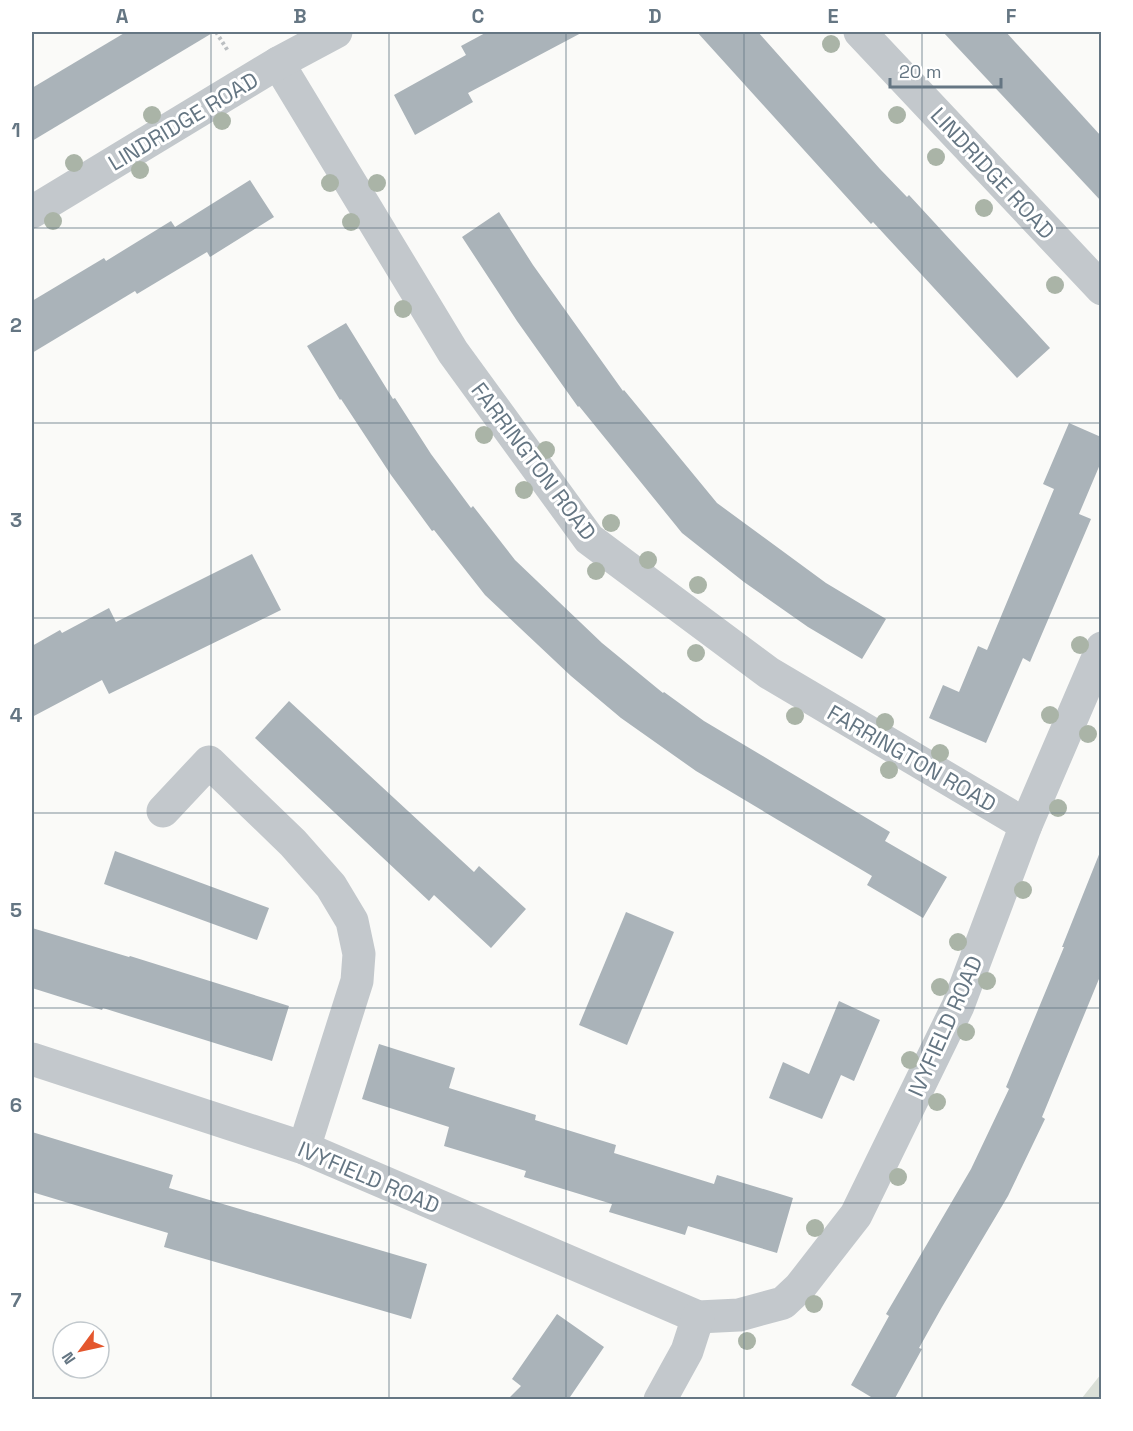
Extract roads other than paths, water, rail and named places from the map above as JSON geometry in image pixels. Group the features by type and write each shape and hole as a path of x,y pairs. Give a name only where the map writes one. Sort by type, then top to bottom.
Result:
{"street":[{"name":"LINDRIDGE ROAD","path":"32,212 278,63 336,32"},
{"name":"LINDRIDGE ROAD","path":"860,32 1101,289"},
{"name":"FARRINGTON ROAD","path":"278,63 453,352 589,539 769,674 1026,825"},
{"name":"IVYFIELD ROAD","path":"32,1059 304,1148 698,1317 739,1315 783,1303 800,1287 856,1215 958,1006 1026,825 1101,648"},
{"path":"163,811 208,762 293,843 331,886 352,921 359,954 357,981 304,1148"},
{"path":"660,1400 687,1351 698,1317"}]}
